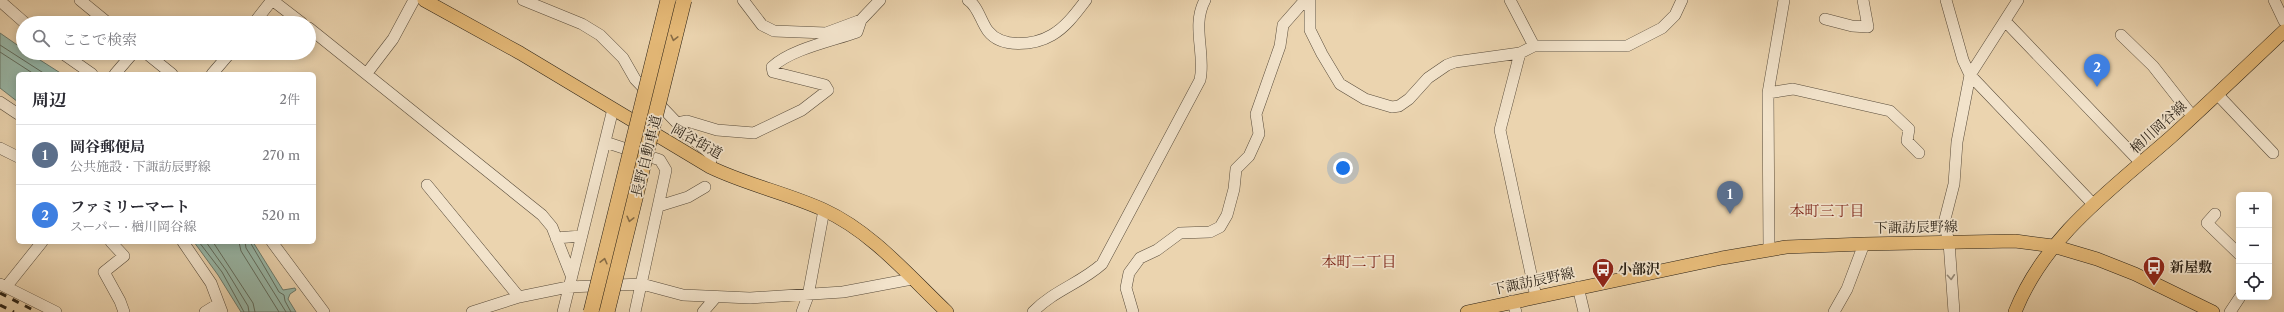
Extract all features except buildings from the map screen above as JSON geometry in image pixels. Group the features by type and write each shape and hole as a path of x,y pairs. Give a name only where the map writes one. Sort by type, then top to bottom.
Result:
{"highway":[{"name":"長野自動車道","path":"591,312 668,0"},
{"name":"長野自動車道","path":"607,312 684,0"}],"main road":[{"name":"岡谷街道","path":"424,0 520,53 710,167 735,179 824,210 850,224 880,248 947,312"},
{"name":"楢川岡谷線","path":"2018,311 2053,246 2063,233 2093,204 2193,117 2284,31"},
{"name":"下諏訪辰野線","path":"1467,312 1514,306 1536,297 1722,258 1786,247 1949,242 2016,242 2053,246 2097,259 2135,274 2213,312"}],"street":[{"path":"0,0 17,16"},
{"path":"80,0 99,16"},
{"path":"259,16 272,0 293,16"},
{"path":"367,73 393,39 414,0"},
{"path":"523,0 544,5 600,35 623,58 635,79 677,123 680,130 705,148 711,156 710,167"},
{"path":"743,0 762,24 774,30 826,33 861,20"},
{"path":"677,123 688,121 717,130 754,133 802,110 825,94 828,90 825,85 773,72 772,67 778,61 794,54 857,32 861,20 880,0"},
{"path":"968,0 989,32 997,39 1013,43 1035,42 1051,35 1070,20 1086,0"},
{"path":"1034,312 1051,296 1083,279 1102,264 1200,80 1203,68 1198,24 1205,0"},
{"path":"1133,312 1126,288 1129,273 1140,258 1157,250 1180,234 1210,232 1220,227 1227,215 1234,189 1236,169 1249,156 1259,134 1256,114 1280,46 1283,25 1305,0"},
{"path":"1310,0 1310,30 1340,84 1366,99 1392,107 1399,106 1409,99 1428,78 1447,65 1455,62 1520,52 1534,46 1627,46 1662,28 1675,15 1682,0"},
{"path":"1510,0 1534,46"},
{"path":"1768,250 1768,93 1784,0"},
{"path":"1824,19 1852,26 1868,28 1864,0"},
{"path":"1946,0 1963,60 1970,75 2093,204"},
{"path":"1954,312 1949,242 1944,223 1954,184 1957,142 1970,75 2018,0"},
{"path":"2274,0 2284,21"},
{"path":"2005,21 2141,163"},
{"path":"316,33 542,215 552,226 571,275"},
{"path":"2121,34 2153,66 2193,117"},
{"path":"1520,52 1500,130 1536,297"},
{"path":"72,60 89,72"},
{"path":"117,72 127,60"},
{"path":"155,60 170,72"},
{"path":"214,72 224,60"},
{"path":"1768,93 1794,89 1890,111 1909,129 1907,141 1919,153"},
{"path":"2217,94 2273,153"},
{"path":"0,102 16,113"},
{"path":"563,312 613,109"},
{"path":"605,142 660,160 666,170 635,312"},
{"path":"0,148 16,156"},
{"path":"427,185 519,298"},
{"path":"659,206 688,197 705,187"},
{"path":"802,312 808,296 824,210"},
{"path":"2215,214 2207,222 2236,251"},
{"path":"556,238 581,236"},
{"path":"40,244 3,285 56,312"},
{"path":"113,244 124,256 104,272 120,300 124,312"},
{"path":"184,244 211,283 220,308 205,312"},
{"path":"273,244 324,312"},
{"path":"1834,312 1847,289 1864,244"},
{"path":"472,312 519,298 568,287 642,284 683,295 715,298 808,296 843,292 912,279"},
{"path":"1578,288 1584,312"},
{"path":"704,312 715,298"},
{"path":"2230,312 2238,300"}],"water":[{"path":"0,33 16,44 16,60 40,60 59,72 16,72 16,100 0,88"},
{"path":"195,244 254,244 283,290 295,288 296,290 290,294 288,299 296,312 241,312 218,275"}],"railway":[{"path":"0,293 37,312"},
{"path":"0,305 14,312"}],"place":[{"name":"ファミリーマート","path":"2097,87"},
{"name":"岡谷郵便局","path":"1730,214"},
{"name":"新屋敷","path":"2154,286"},
{"name":"小部沢","path":"1603,288"}],"district":[{"name":"本町三丁目","path":"1827,211"},
{"name":"本町二丁目","path":"1359,262"}]}
